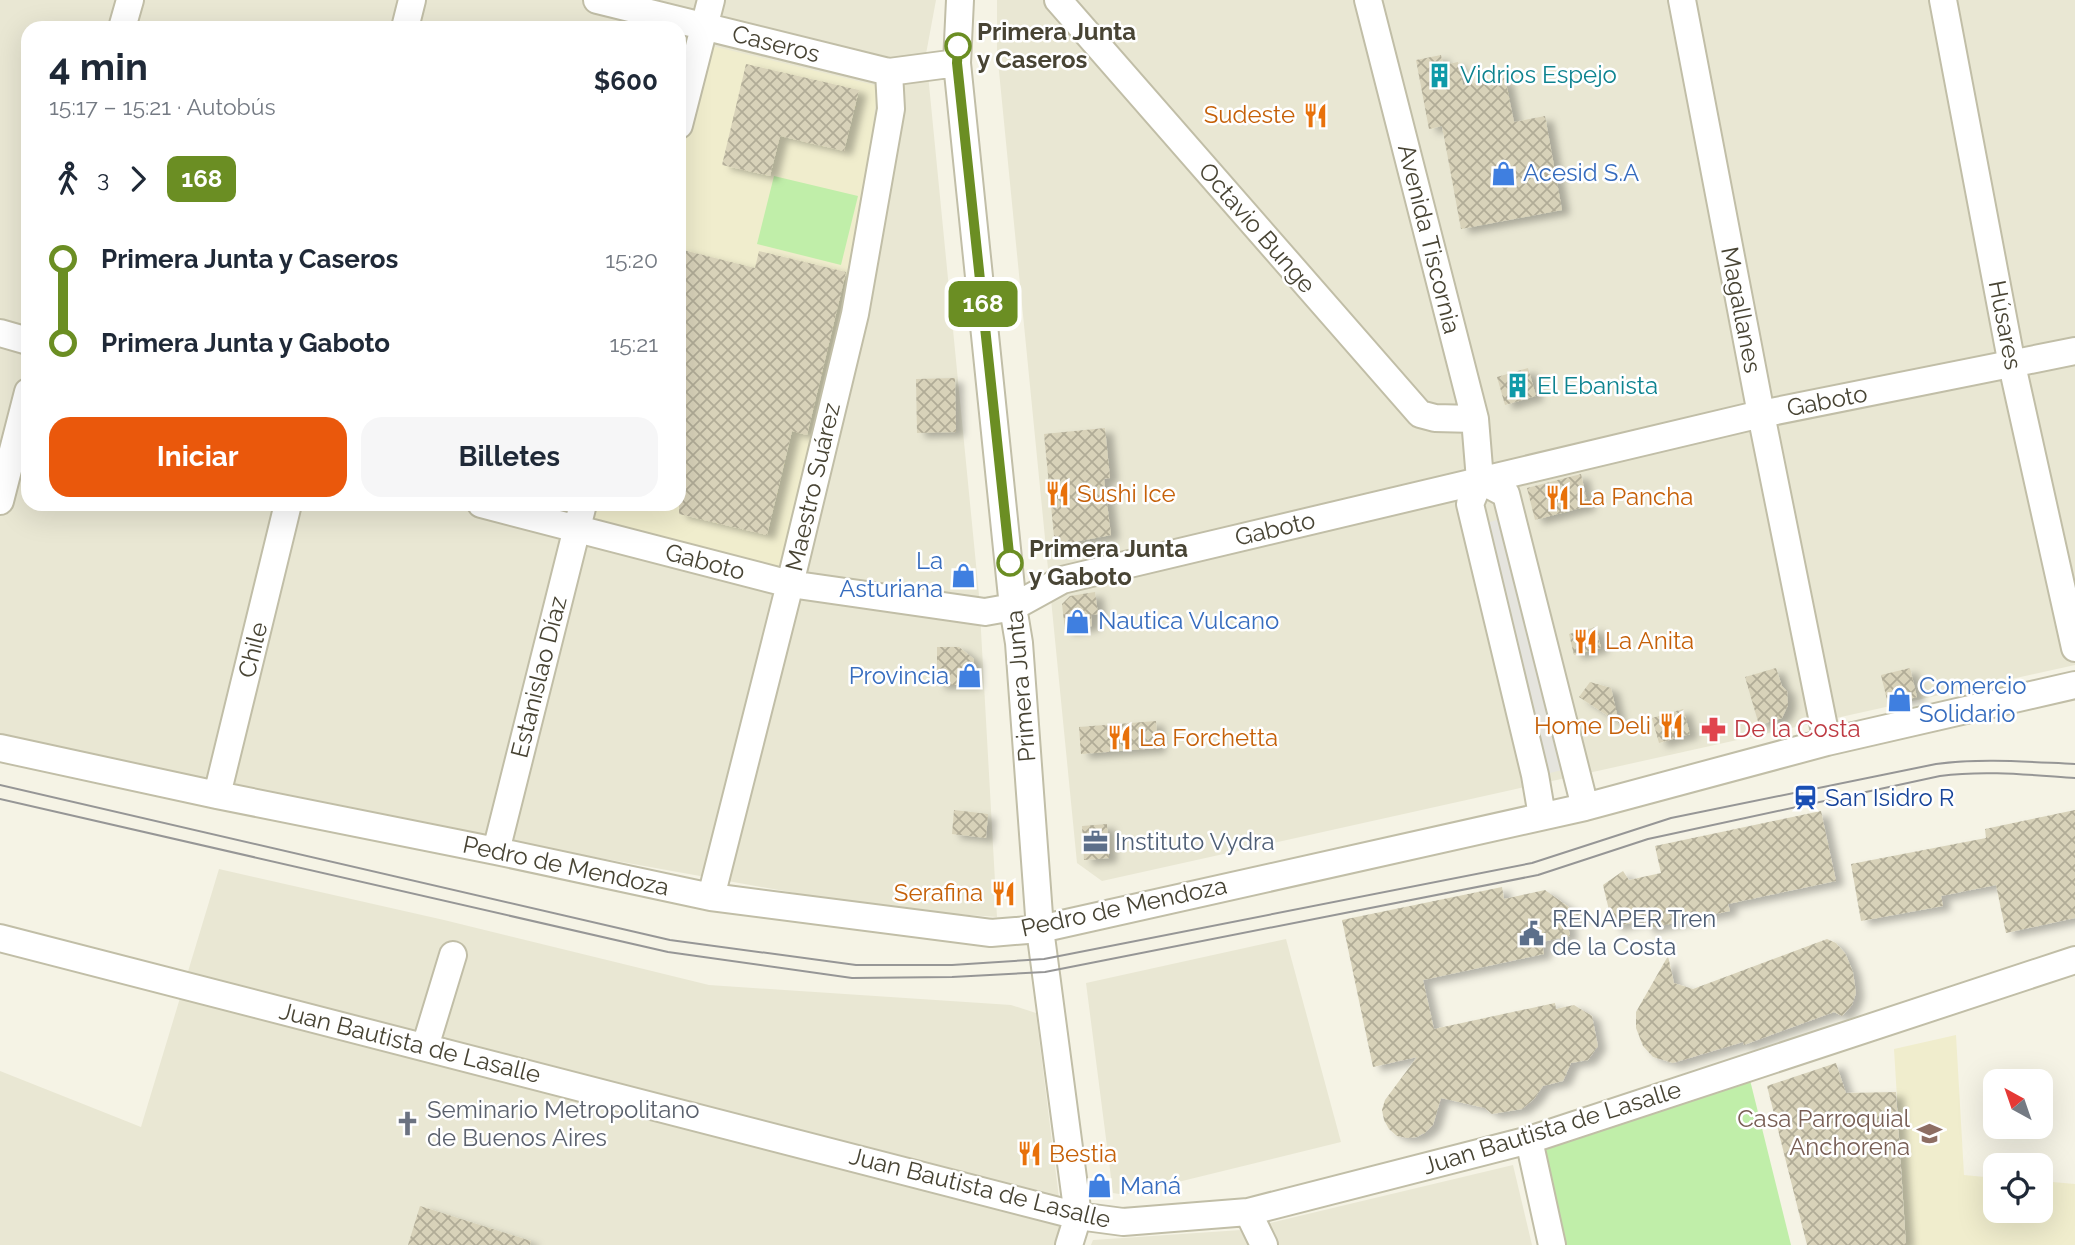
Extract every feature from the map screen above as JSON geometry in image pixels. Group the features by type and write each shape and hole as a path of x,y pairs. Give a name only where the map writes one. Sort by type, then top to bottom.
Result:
{"street":[{"path":"124,21 130,0"},
{"path":"407,21 412,0"},
{"name":"Caseros","path":"597,0 683,21"},
{"path":"686,97 711,0"},
{"name":"Primera Junta","path":"960,0 957,63 1018,643 1040,929 1078,1216 1069,1245"},
{"name":"Octavio Bunge","path":"1058,0 1420,414 1435,418 1475,419"},
{"name":"Avenida Tiscornia","path":"1368,0 1475,419 1480,480 1470,504 1535,775 1542,816"},
{"name":"Magallanes","path":"1682,0 1827,742"},
{"name":"Húsares","path":"1943,0 2012,365 2075,648"},
{"name":"Caseros","path":"686,22 889,72 957,63"},
{"name":"Maestro Suárez","path":"711,897 855,314 891,110 889,72"},
{"path":"0,333 21,339"},
{"name":"Gaboto","path":"534,511 580,517 790,584 985,612 1013,607 1062,580 1761,414 2075,351"},
{"path":"0,501 21,419"},
{"path":"1480,480 1506,494 1585,807"},
{"name":"Chile","path":"217,795 286,511"},
{"name":"Estanislao Díaz","path":"496,851 580,517"},
{"name":"Pedro de Mendoza","path":"0,748 711,897 991,933 1040,929 1585,807 1827,742 2075,685"},
{"name":"Juan Bautista de Lasalle","path":"0,938 1078,1216 1123,1222 1248,1212 1529,1140 2075,960"},
{"path":"425,1046 453,955"},
{"path":"1529,1140 1552,1245"},
{"path":"1248,1212 1264,1245"}],"shaded area":[{"path":"0,0 936,0 926,54 979,595 997,917 884,909 489,838 0,735"},
{"path":"997,0 2075,0 2075,665 1102,881 1077,863 997,51"},
{"path":"708,45 878,86 851,296 786,573 589,521 591,511 686,511 686,135"},
{"path":"1503,518 1570,768 1546,774 1480,525"},
{"path":"219,869 444,920 709,985 1011,1005 1036,1013 1062,1222 1054,1245 0,1245 0,1071 141,1127"},
{"path":"1286,939 1341,1142 1125,1195 1113,1193 1086,983"},
{"name":"Casa Parroquial Anchorena","path":"1956,1035 1964,1175 1983,1177 1983,1223 2053,1223 2053,1182 2075,1184 2075,1245 1906,1245 1894,1049"},
{"path":"1513,1165 1532,1245 1091,1245 1093,1240 1241,1230"}],"green space":[{"path":"774,176 858,196 841,265 757,244"},
{"path":"1750,1080 1791,1245 1563,1245 1541,1147"}],"building":[{"name":"Acesid S.A","path":"1441,55 1443,65 1458,62 1463,85 1505,78 1514,122 1545,116 1562,210 1461,229 1442,126 1429,129 1416,60"},
{"path":"746,64 859,90 844,151 780,136 770,176 722,165"},
{"path":"686,251 755,268 759,251 846,272 807,435 792,431 767,535 679,514 679,511 686,511"},
{"name":"El Ebanista","path":"1528,368 1536,396 1505,405 1497,377"},
{"path":"955,378 956,432 917,433 916,379"},
{"path":"1105,428 1110,478 1104,479 1111,535 1064,544 1054,536 1044,434"},
{"name":"La Pancha","path":"1581,474 1588,506 1535,520 1527,488"},
{"name":"Nautica Vulcano","path":"1095,592 1098,614 1091,615 1092,626 1065,630 1062,604 1070,596"},
{"name":"La Anita","path":"1596,627 1601,648 1574,655 1569,634"},
{"path":"937,647 959,647 974,659 974,685 937,685"},
{"path":"1776,668 1782,686 1787,691 1788,705 1782,718 1759,725 1745,677"},
{"path":"1910,668 1917,697 1888,704 1881,675"},
{"path":"1590,682 1611,688 1619,723 1579,697"},
{"name":"Home Deli","path":"1683,709 1690,734 1659,743 1652,718"},
{"name":"La Forchetta","path":"1156,721 1158,748 1081,754 1079,727"},
{"path":"954,810 988,814 986,838 952,834"},
{"path":"2075,810 2075,918 2006,933 1996,885 1941,896 1943,906 1861,921 1851,864 1986,838 1985,829"},
{"path":"1821,811 1836,881 1728,904 1730,911 1646,929 1644,920 1613,927 1603,885 1623,871 1629,880 1661,873 1655,846"},
{"name":"Instituto Vydra","path":"1107,824 1109,858 1084,860 1082,826"},
{"path":"1502,887 1504,899 1545,890 1584,918 1567,921 1570,936 1542,942 1544,954 1423,980 1434,1029 1555,1003 1556,1009 1574,1005 1592,1016 1598,1046 1588,1060 1571,1063 1563,1081 1543,1086 1534,1099 1522,1109 1492,1114 1485,1108 1441,1098 1433,1125 1426,1132 1417,1137 1397,1136 1389,1129 1382,1110 1385,1100 1417,1057 1373,1067 1342,920"},
{"path":"1827,939 1836,943 1845,953 1853,972 1856,993 1852,1005 1842,1016 1834,1012 1744,1045 1743,1042 1673,1063 1653,1057 1643,1046 1636,1028 1636,1012 1668,956 1674,983 1693,989"},
{"path":"1836,1063 1846,1093 1896,1092 1906,1245 1807,1245 1767,1086"},
{"path":"420,1206 531,1241 530,1245 408,1245"}],"tram line":[{"path":"0,785 670,940 856,965 952,965 1044,959 1532,863 1671,818 1936,764 1988,761 2075,764"},
{"path":"0,799 668,952 852,978 952,977 1045,972 1538,875 1648,839 1940,776 1991,773 2075,778"}],"bus line":[{"name":"168","path":"958,46 957,63 1010,563"}],"place":[{"name":"Primera Junta y Caseros","path":"958,46"},
{"name":"Vidrios Espejo","path":"1440,75"},
{"name":"Sudeste","path":"1315,115"},
{"name":"Acesid S.A","path":"1503,173"},
{"name":"El Ebanista","path":"1517,386"},
{"name":"Sushi Ice","path":"1057,494"},
{"name":"La Pancha","path":"1558,497"},
{"name":"Primera Junta y Gaboto","path":"1010,563"},
{"name":"La Asturiana","path":"963,575"},
{"name":"Nautica Vulcano","path":"1078,621"},
{"name":"La Anita","path":"1585,641"},
{"name":"Provincia","path":"969,676"},
{"name":"Comercio Solidario","path":"1899,700"},
{"name":"Home Deli","path":"1671,726"},
{"name":"De la Costa","path":"1714,729"},
{"name":"La Forchetta","path":"1119,738"},
{"name":"San Isidro R","path":"1805,798"},
{"name":"Instituto Vydra","path":"1095,842"},
{"name":"Serafina","path":"1003,893"},
{"name":"RENAPER Tren de la Costa","path":"1532,933"},
{"name":"Seminario Metropolitano de Buenos Aires","path":"407,1124"},
{"name":"Casa Parroquial Anchorena","path":"1930,1133"},
{"name":"Bestia","path":"1029,1154"},
{"name":"Maná","path":"1100,1186"}]}
